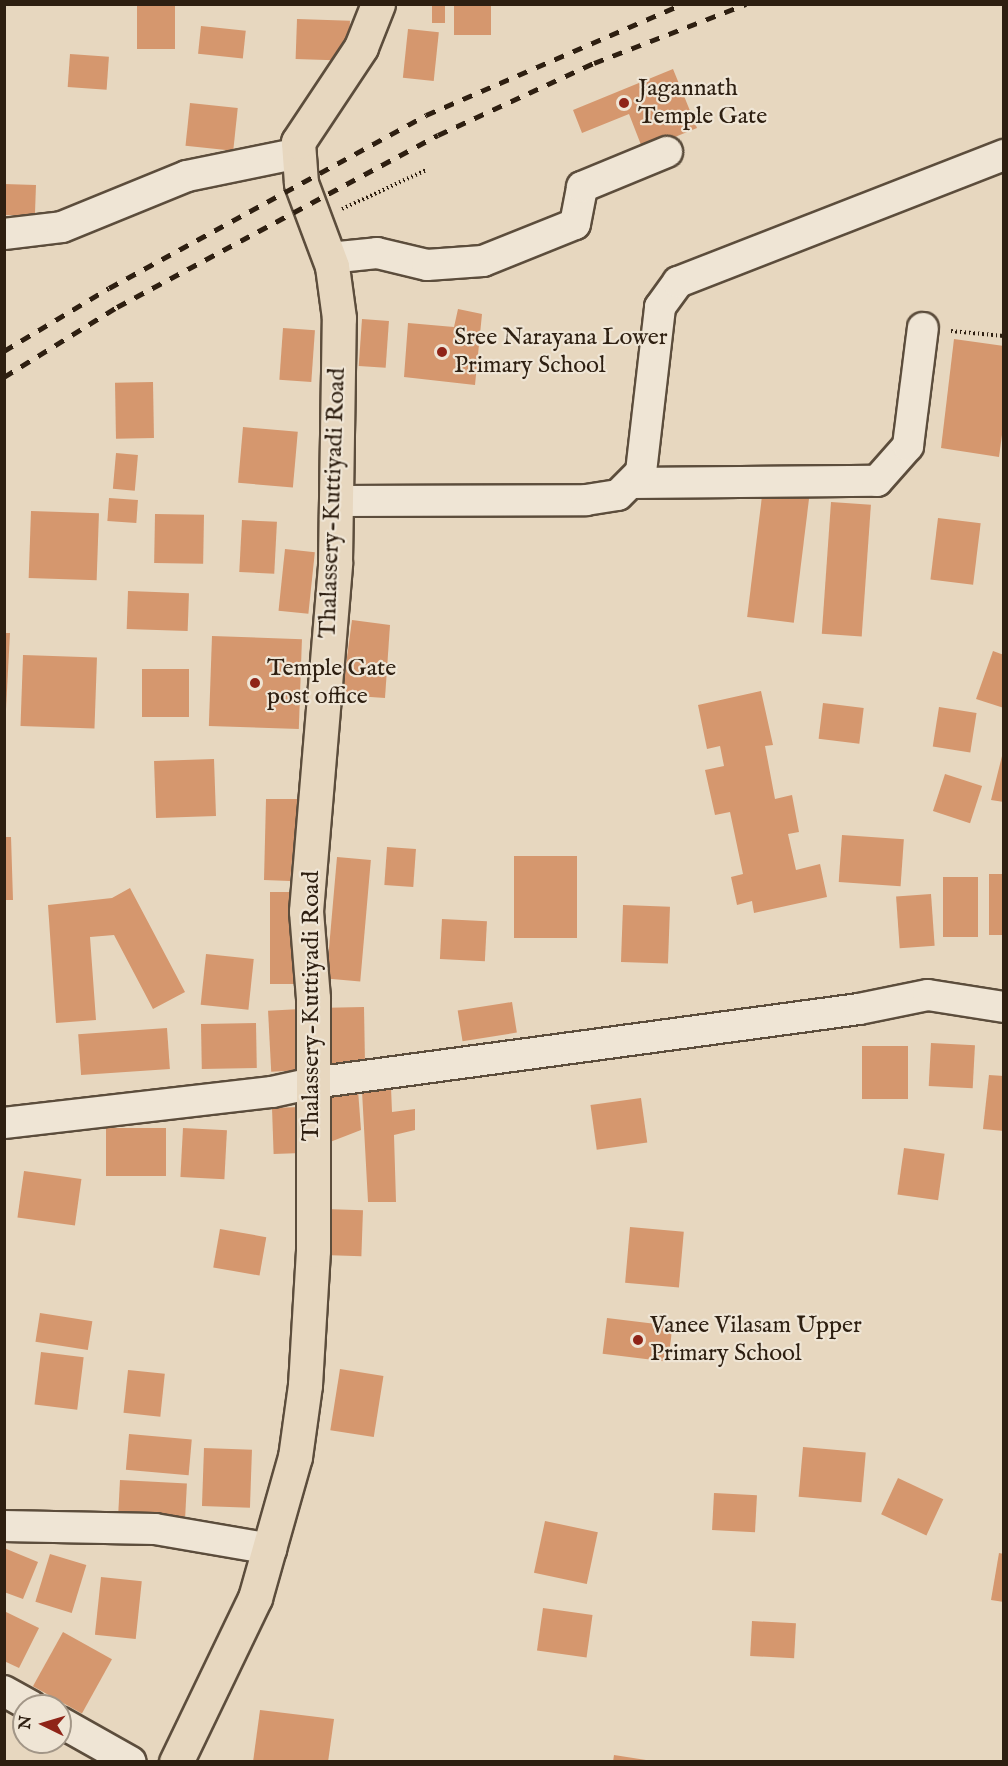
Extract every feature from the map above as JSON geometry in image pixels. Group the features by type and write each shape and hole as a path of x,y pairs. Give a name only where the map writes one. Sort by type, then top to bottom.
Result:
{"main road":[{"name":"Thalassery-Kuttiyadi Road","path":"176,1761 255,1598 271,1549 295,1457 305,1385 313,1250 313,998 306,910 338,501 339,318 329,258 301,183 298,142 307,124 361,47 378,4"}],"street":[{"path":"329,258 378,253 427,265 483,261 575,224 582,187 667,152"},
{"path":"4,234 63,227 188,176 298,153"},
{"path":"338,501 586,500 618,495 641,472 660,307 678,282 1004,155"},
{"path":"631,483 877,481 908,446 923,328"},
{"path":"4,1123 272,1092 313,1083 859,1009 928,995 1004,1007"},
{"path":"4,1526 155,1529 271,1549"},
{"path":"72,1729 130,1761"}],"path":[{"path":"314,222 426,170"},
{"path":"923,328 1004,336"}],"building":[{"path":"137,4 175,4 175,49 137,49"},
{"path":"432,4 445,4 445,23 432,23"},
{"path":"454,4 491,4 491,35 454,35"},
{"path":"297,19 350,21 349,61 296,59"},
{"path":"201,26 246,31 243,59 198,54"},
{"path":"408,29 439,32 434,81 403,78"},
{"path":"70,54 109,57 107,90 68,87"},
{"path":"673,69 697,128 643,150 629,114 582,133 573,110"},
{"path":"190,103 238,108 233,151 186,146"},
{"path":"4,184 36,185 35,216 4,215"},
{"name":"Sree Narayana Lower Primary School","path":"458,309 482,314 475,385 404,377 408,323 454,327"},
{"path":"362,319 389,321 386,368 359,366"},
{"path":"283,328 315,330 311,382 279,380"},
{"path":"954,339 1004,346 1004,420 999,457 941,448"},
{"path":"153,382 154,438 116,439 115,383"},
{"path":"243,427 298,432 293,488 238,483"},
{"path":"116,453 138,455 135,491 113,489"},
{"path":"763,488 810,494 794,623 747,617"},
{"path":"109,498 138,500 136,523 107,521"},
{"path":"831,502 871,505 862,636 822,634"},
{"path":"31,511 99,513 97,580 29,578"},
{"path":"155,514 204,515 203,564 154,563"},
{"path":"938,518 981,523 973,585 930,580"},
{"path":"242,520 277,522 274,574 239,572"},
{"path":"285,549 315,552 308,614 279,611"},
{"path":"128,591 189,593 188,631 127,629"},
{"path":"352,620 390,625 385,698 342,695"},
{"path":"4,633 10,633 6,709 4,709"},
{"name":"Temple Gate post office","path":"212,636 302,639 299,729 209,726"},
{"path":"993,651 1004,655 1004,708 976,699"},
{"path":"23,655 97,658 94,729 21,726"},
{"path":"142,669 189,669 189,717 142,717"},
{"path":"761,691 773,745 765,746 775,799 792,795 799,832 788,834 796,870 820,864 827,897 754,913 752,901 737,905 731,877 743,874 730,812 715,815 705,770 724,766 720,746 707,749 698,705"},
{"path":"823,703 864,708 859,744 819,739"},
{"path":"939,707 977,713 970,752 933,747"},
{"path":"1004,752 1004,802 991,800"},
{"path":"214,759 216,816 156,818 154,761"},
{"path":"945,774 982,786 970,823 933,811"},
{"path":"266,799 298,799 290,881 264,880"},
{"path":"842,835 904,839 901,886 839,882"},
{"path":"4,837 11,837 13,900 4,900"},
{"path":"387,847 416,849 413,887 384,885"},
{"path":"514,856 577,856 577,938 514,938"},
{"path":"337,857 371,860 360,981 326,979"},
{"path":"989,874 1004,874 1004,935 989,935"},
{"path":"943,877 978,877 978,937 943,937"},
{"path":"130,888 185,992 153,1009 114,935 90,937 96,1020 56,1023 48,905 112,898"},
{"path":"270,892 297,892 297,984 270,984"},
{"path":"931,894 935,946 900,948 896,896"},
{"path":"623,905 670,907 668,964 621,962"},
{"path":"442,919 487,921 485,961 440,959"},
{"path":"206,954 254,959 248,1010 201,1005"},
{"path":"512,1002 517,1033 463,1041 458,1011"},
{"path":"364,1007 365,1068 329,1069 328,1008"},
{"path":"301,1009 304,1070 271,1072 268,1011"},
{"path":"256,1023 257,1068 202,1069 201,1024"},
{"path":"167,1028 170,1069 81,1075 78,1034"},
{"path":"931,1043 975,1045 973,1088 929,1086"},
{"path":"862,1046 908,1046 908,1099 862,1099"},
{"path":"989,1075 1004,1076 1004,1131 983,1129"},
{"path":"391,1087 392,1112 415,1109 415,1130 394,1135 396,1202 368,1202 362,1091"},
{"path":"358,1090 361,1130 330,1142 325,1098"},
{"path":"641,1098 647,1143 597,1150 590,1105"},
{"path":"300,1107 302,1153 274,1154 272,1108"},
{"path":"106,1128 166,1128 166,1176 106,1176"},
{"path":"183,1128 227,1130 224,1179 180,1177"},
{"path":"904,1148 945,1154 938,1200 897,1195"},
{"path":"24,1171 81,1179 75,1226 17,1218"},
{"path":"325,1209 363,1210 361,1256 323,1255"},
{"path":"630,1227 684,1232 679,1287 625,1283"},
{"path":"220,1229 266,1237 260,1276 213,1267"},
{"path":"40,1313 92,1321 88,1350 35,1342"},
{"name":"Vanee Vilasam Upper Primary School","path":"607,1318 673,1326 668,1362 603,1354"},
{"path":"41,1352 84,1357 77,1410 35,1405"},
{"path":"340,1369 383,1376 374,1437 330,1430"},
{"path":"128,1370 165,1374 160,1417 124,1413"},
{"path":"129,1434 192,1439 189,1475 126,1470"},
{"path":"803,1447 866,1452 861,1502 799,1497"},
{"path":"204,1448 252,1450 250,1508 202,1506"},
{"path":"898,1478 943,1499 926,1535 881,1514"},
{"path":"120,1480 187,1484 185,1516 118,1513"},
{"path":"714,1493 757,1495 755,1532 712,1530"},
{"path":"545,1521 598,1532 587,1584 534,1573"},
{"path":"4,1548 38,1562 23,1599 4,1592"},
{"path":"999,1553 1004,1554 1004,1602 991,1600"},
{"path":"50,1554 86,1565 72,1613 35,1602"},
{"path":"101,1577 142,1581 136,1639 95,1635"},
{"path":"543,1608 593,1615 587,1658 537,1651"},
{"path":"4,1611 39,1628 19,1668 4,1661"},
{"path":"752,1621 796,1623 794,1658 750,1656"},
{"path":"63,1632 112,1659 82,1713 72,1708 72,1694 47,1694 33,1686"},
{"path":"260,1710 334,1719 328,1762 253,1762"},
{"path":"614,1755 646,1760 646,1762 613,1762"}],"railway":[{"path":"4,351 109,288 426,115 683,4"},
{"path":"4,377 117,307 438,135 594,63 746,4"}],"place":[{"name":"Jagannath Temple Gate","path":"624,103"},
{"name":"Sree Narayana Lower Primary School","path":"442,352"},
{"name":"Temple Gate post office","path":"255,683"},
{"name":"Vanee Vilasam Upper Primary School","path":"638,1340"}]}
